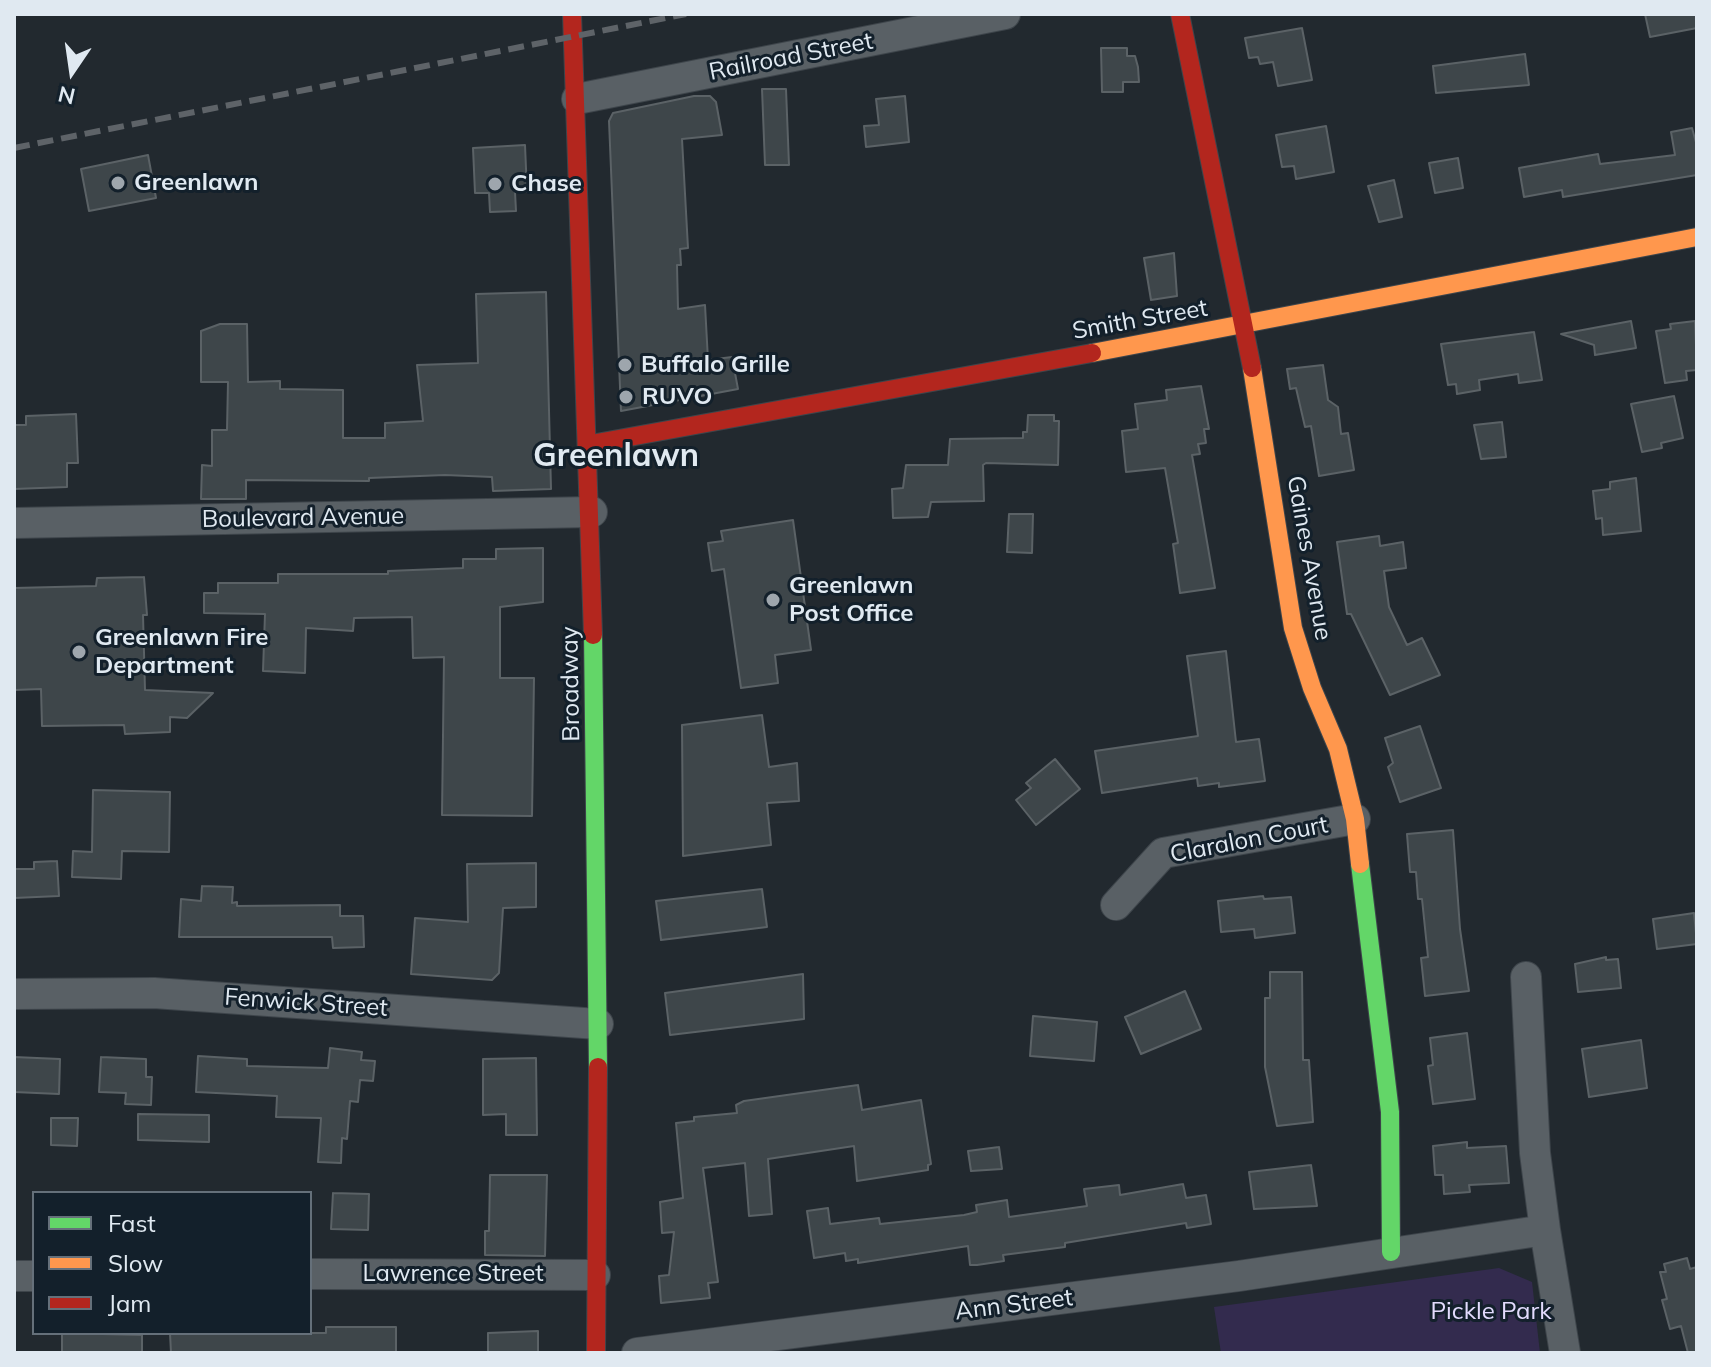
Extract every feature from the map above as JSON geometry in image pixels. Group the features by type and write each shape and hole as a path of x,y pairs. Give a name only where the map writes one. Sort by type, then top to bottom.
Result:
{"street":[{"name":"Broadway","path":"572,14 591,444 598,1024 596,1353"},
{"name":"Railroad Street","path":"577,99 1005,14"},
{"name":"Gaines Avenue","path":"1180,14 1245,325 1293,628 1312,688 1338,749 1355,819 1390,1112 1391,1252"},
{"name":"Smith Street","path":"591,444 1245,325 1697,237"},
{"name":"Boulevard Avenue","path":"14,523 592,512"},
{"name":"Claralon Court","path":"1116,905 1163,853 1355,819"},
{"path":"1526,977 1535,1153 1565,1353"},
{"name":"Fenwick Street","path":"14,994 154,993 598,1024"},
{"name":"Ann Street","path":"637,1353 1239,1276 1545,1230"},
{"name":"Lawrence Street","path":"312,1274 595,1275"}],"green space":[{"name":"Pickle Park","path":"1499,1268 1532,1282 1540,1353 1221,1353 1214,1307"}],"building":[{"path":"1645,14 1697,14 1697,28 1650,37"},
{"path":"1302,28 1312,80 1278,86 1273,62 1260,64 1258,57 1249,58 1245,38"},
{"path":"1101,48 1127,48 1127,56 1135,56 1139,82 1123,82 1123,92 1102,92"},
{"path":"1525,54 1529,85 1436,93 1433,66"},
{"path":"762,89 786,89 789,165 765,165"},
{"path":"694,96 710,96 716,102 722,135 682,139 688,248 680,249 681,265 677,265 678,309 705,305 708,360 732,357 738,389 621,411 609,121 613,113"},
{"path":"905,96 909,142 866,147 864,126 879,125 876,99"},
{"path":"1326,126 1334,172 1296,179 1294,166 1282,167 1276,135"},
{"path":"1692,128 1697,146 1697,175 1563,197 1562,190 1524,197 1519,168 1598,154 1600,164 1675,155 1671,132"},
{"name":"Chase","path":"525,145 527,192 515,192 516,211 490,212 489,193 475,193 473,148"},
{"name":"Greenlawn","path":"148,155 156,198 89,211 81,169"},
{"path":"1458,158 1463,188 1435,193 1429,163"},
{"path":"1394,180 1402,217 1379,222 1368,186"},
{"path":"1174,253 1177,296 1151,300 1144,258"},
{"path":"546,292 551,489 493,491 492,477 445,475 369,478 369,481 246,480 246,499 201,499 202,465 212,466 212,430 227,430 228,382 201,382 201,331 220,324 247,324 248,382 280,381 280,389 343,390 343,438 385,438 385,423 423,421 417,365 478,363 476,294"},
{"path":"1631,321 1636,348 1595,355 1594,345 1561,334"},
{"path":"1695,321 1697,370 1686,371 1687,380 1665,383 1656,331 1671,329 1670,324"},
{"path":"1534,332 1542,380 1519,383 1518,374 1479,380 1480,390 1457,394 1456,384 1448,385 1441,344"},
{"path":"1323,365 1328,400 1338,407 1341,434 1348,433 1354,470 1319,476 1311,426 1305,427 1296,388 1290,389 1287,369"},
{"path":"1201,386 1209,429 1204,429 1206,443 1198,444 1200,454 1192,455 1215,588 1180,593 1173,544 1178,543 1165,468 1126,472 1122,431 1138,429 1135,404 1167,400 1166,390"},
{"path":"1674,396 1683,438 1661,443 1662,448 1642,452 1631,404"},
{"path":"76,414 78,463 67,463 67,487 14,489 14,425 26,425 26,416"},
{"path":"1028,415 1054,415 1054,421 1059,421 1058,465 986,463 983,465 984,501 931,502 928,517 893,518 892,489 903,488 906,465 948,465 950,439 1023,438 1023,432 1027,432"},
{"path":"1502,422 1506,457 1481,459 1474,425"},
{"path":"1636,478 1641,531 1603,535 1602,518 1596,519 1593,491 1610,489 1610,482"},
{"path":"1009,514 1033,514 1032,553 1007,552"},
{"path":"793,520 811,650 775,655 778,683 741,688 724,569 712,571 708,543 723,541 721,531"},
{"path":"1379,536 1380,546 1403,542 1406,568 1384,571 1389,607 1407,645 1422,638 1440,675 1390,695 1351,614 1347,614 1337,542"},
{"path":"543,548 543,602 500,607 500,678 534,678 532,816 442,815 444,657 413,658 412,617 354,618 353,631 306,628 305,673 263,671 265,614 204,613 204,593 218,593 218,583 278,583 278,574 388,574 388,571 463,568 463,559 496,559 496,549"},
{"name":"Greenlawn Fire Department","path":"144,577 147,615 143,615 145,690 213,693 187,718 170,717 170,732 125,734 124,725 42,726 41,689 14,690 14,588 96,586 97,578"},
{"path":"1226,651 1236,742 1259,739 1265,781 1219,787 1219,783 1198,786 1197,778 1102,793 1095,751 1198,736 1187,656"},
{"path":"762,715 769,767 797,763 799,801 767,803 771,845 683,856 682,725"},
{"path":"1420,726 1441,788 1400,802 1388,767 1393,763 1385,738"},
{"path":"1055,759 1080,789 1036,825 1016,800 1031,788 1026,783"},
{"path":"93,790 170,792 169,852 122,851 121,879 72,877 73,851 92,852"},
{"path":"1453,830 1460,929 1469,991 1425,996 1421,958 1428,957 1422,899 1418,899 1416,872 1410,872 1407,834"},
{"path":"57,861 59,896 14,898 14,869 34,869 34,862"},
{"path":"536,863 536,907 503,908 499,973 492,980 411,974 415,918 468,922 467,864"},
{"path":"202,886 233,887 232,903 237,902 237,906 340,905 340,916 363,916 364,947 333,948 332,937 179,937 181,899 201,901"},
{"path":"762,889 767,927 661,940 656,901"},
{"path":"1263,896 1264,899 1291,897 1295,933 1255,938 1254,929 1221,932 1218,901"},
{"path":"1694,913 1697,944 1657,949 1653,919"},
{"path":"1606,957 1606,960 1618,959 1621,988 1578,992 1575,964"},
{"path":"1270,972 1302,972 1303,1060 1309,1060 1313,1122 1277,1126 1265,1067 1265,998 1270,998"},
{"path":"803,974 804,1019 670,1035 665,993"},
{"path":"1185,991 1201,1029 1141,1054 1125,1017"},
{"path":"1033,1016 1097,1022 1094,1061 1030,1056"},
{"path":"1467,1033 1475,1099 1433,1104 1428,1066 1433,1065 1430,1038"},
{"path":"1641,1040 1647,1088 1589,1097 1582,1049"},
{"path":"330,1048 362,1052 361,1060 375,1061 373,1081 360,1080 358,1102 350,1101 347,1139 342,1138 341,1163 318,1162 321,1118 276,1117 277,1096 196,1092 198,1056 247,1059 247,1066 328,1068"},
{"path":"14,1057 60,1059 59,1094 14,1092"},
{"path":"101,1057 146,1059 146,1077 152,1077 151,1105 125,1104 126,1093 99,1092"},
{"path":"536,1058 537,1135 506,1135 506,1114 483,1115 483,1059"},
{"path":"858,1085 862,1110 921,1100 931,1164 928,1170 857,1181 854,1146 768,1159 772,1214 749,1216 745,1163 703,1168 718,1282 708,1283 710,1298 661,1303 659,1276 669,1275 674,1232 662,1233 660,1202 683,1198 676,1123 694,1121 694,1117 737,1113 736,1105 744,1101"},
{"path":"138,1114 209,1115 209,1142 138,1140"},
{"path":"51,1118 78,1118 77,1146 51,1145"},
{"path":"1467,1142 1467,1148 1506,1146 1509,1183 1469,1185 1470,1192 1444,1194 1443,1175 1435,1175 1433,1146"},
{"path":"999,1147 1002,1169 971,1171 968,1151"},
{"path":"1311,1165 1317,1206 1254,1209 1249,1172"},
{"path":"490,1175 547,1175 545,1256 485,1255 485,1231 489,1231"},
{"path":"1183,1184 1186,1198 1206,1195 1211,1224 1187,1228 1186,1223 1065,1243 1065,1247 1003,1255 1004,1261 977,1265 970,1265 968,1246 858,1263 858,1259 846,1261 845,1253 814,1258 807,1211 828,1208 830,1224 879,1218 880,1224 964,1215 977,1212 976,1205 1007,1200 1009,1217 1087,1206 1084,1189 1119,1185 1120,1195"},
{"path":"333,1193 369,1194 368,1230 331,1229"},
{"path":"1687,1258 1690,1269 1697,1267 1697,1353 1688,1353 1681,1326 1670,1329 1662,1300 1667,1299 1660,1272 1666,1272 1664,1264"},
{"path":"326,1327 396,1327 396,1353 171,1353 170,1335 326,1333"},
{"path":"538,1331 538,1353 488,1353 488,1333"},
{"path":"62,1335 142,1335 142,1353 62,1353"}],"railway":[{"path":"14,148 686,14"}],"traffic: fast":[{"path":"593,635 598,1067"},
{"path":"1360,864 1390,1112 1391,1252"}],"traffic: slow":[{"path":"1092,353 1697,237"},
{"path":"1252,368 1293,628 1312,688 1338,749 1355,819 1360,864"}],"traffic: jam":[{"path":"572,14 593,635"},
{"path":"1180,14 1252,368"},
{"path":"591,444 1092,353"},
{"path":"596,1353 598,1067"}],"place":[{"name":"Greenlawn","path":"118,183"},
{"name":"Chase","path":"495,184"},
{"name":"Buffalo Grille","path":"625,365"},
{"name":"RUVO","path":"626,397"},
{"name":"Greenlawn Post Office","path":"773,600"},
{"name":"Greenlawn Fire Department","path":"79,652"}],"district":[{"name":"Greenlawn","path":"616,456"}]}
